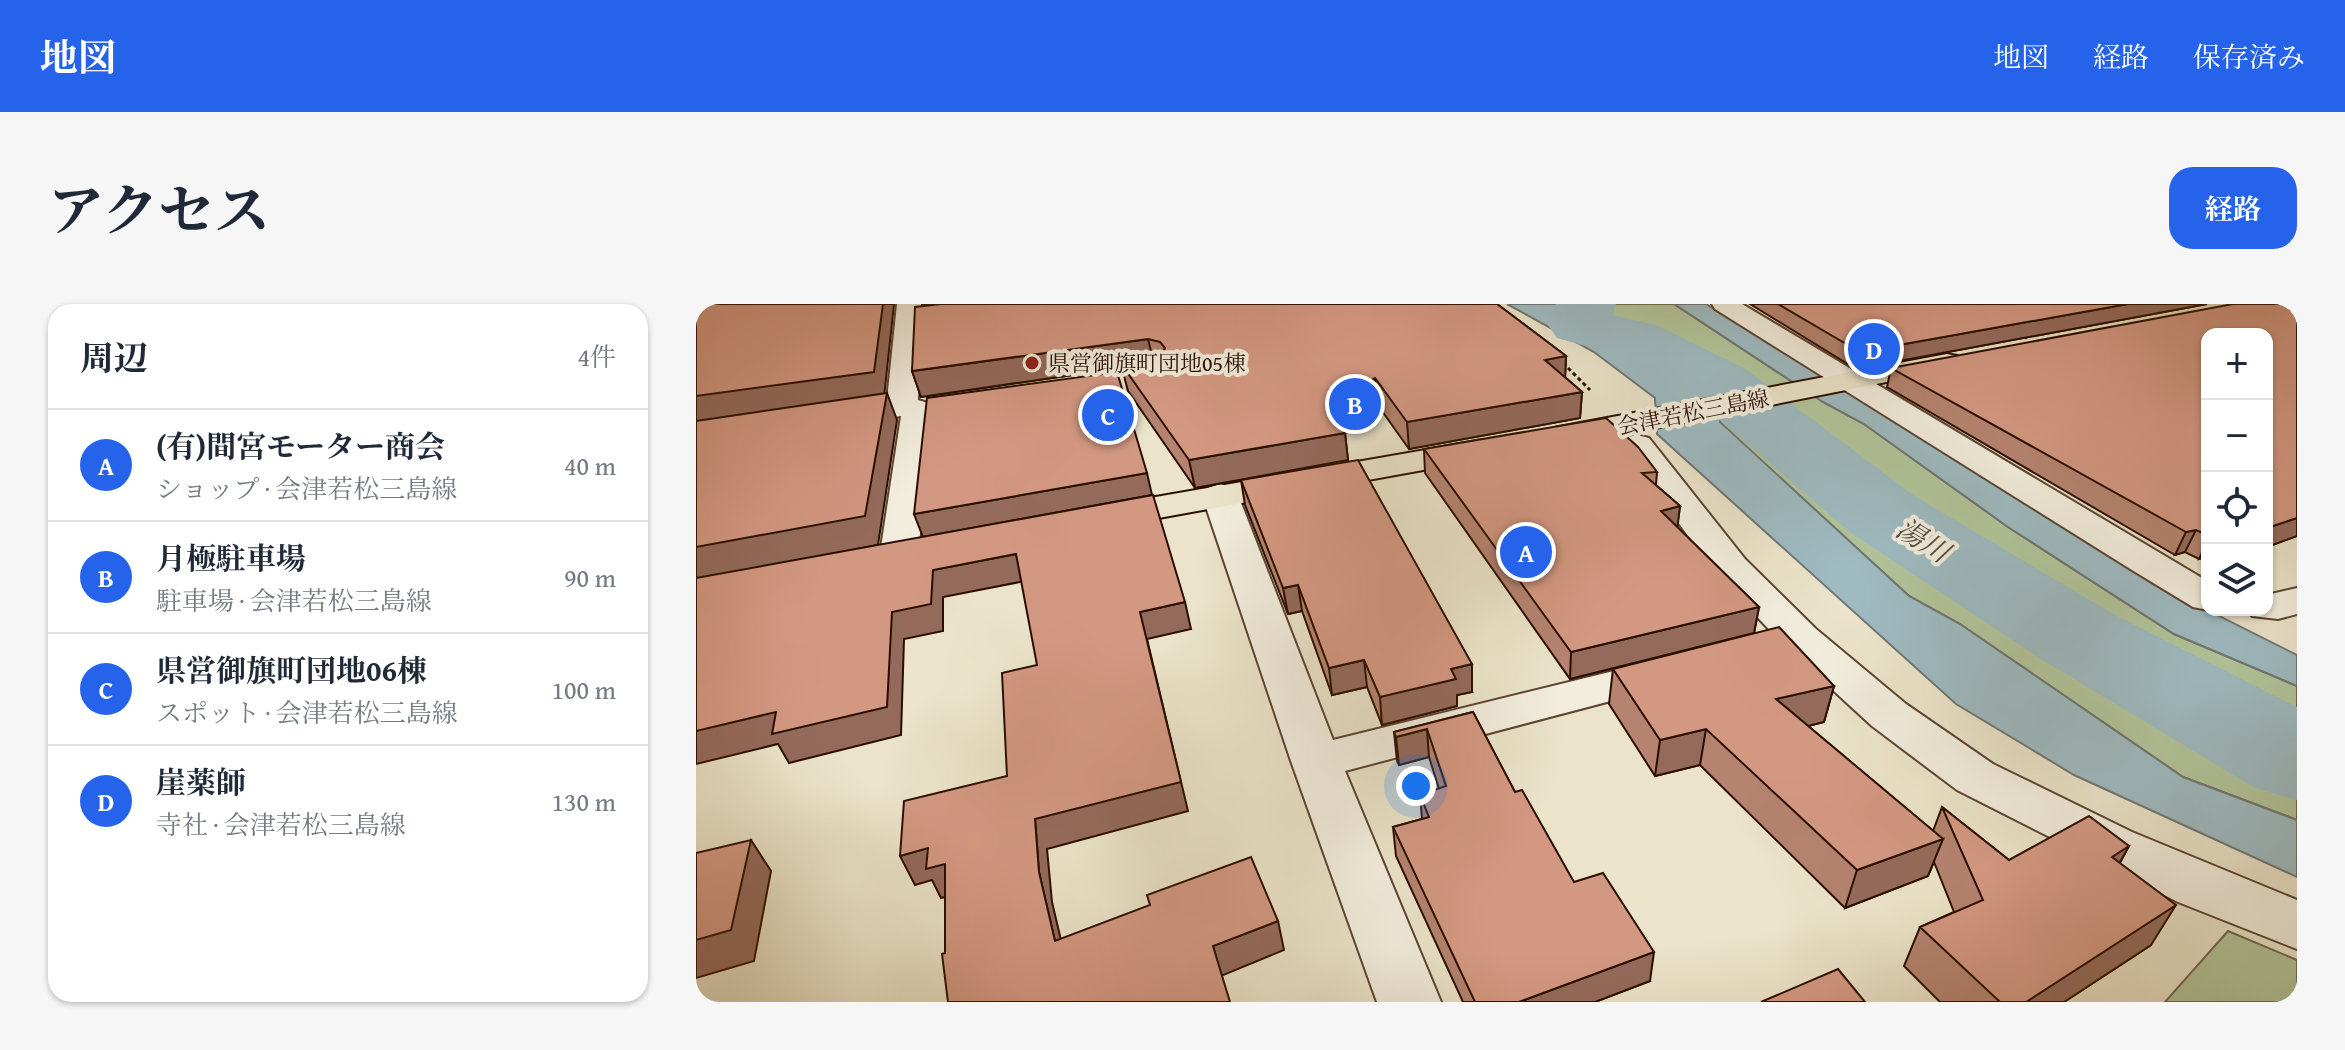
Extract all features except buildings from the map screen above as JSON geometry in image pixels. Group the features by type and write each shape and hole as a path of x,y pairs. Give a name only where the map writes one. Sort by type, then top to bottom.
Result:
{"main road":[{"name":"会津若松三島線","path":"1067,524 1524,443 1632,431 1976,357"}],"street":[{"path":"899,555 923,407 909,313 1049,304"},
{"path":"1724,304 2030,494 2201,594"},
{"path":"799,422 923,407"},
{"path":"1632,431 1731,567 1801,638 1889,715 1975,777 2127,854 2297,925"},
{"path":"1220,495 1316,761 1409,1002"},
{"path":"2273,607 2297,600"},
{"path":"1756,649 1801,638"},
{"path":"1316,761 1710,661"}],"path":[{"path":"1506,314 1521,320 1531,331"},
{"path":"1506,323 1521,320"},
{"path":"1562,362 1632,431"}],"green space":[{"path":"1603,304 1674,304 1823,402 1864,424 2008,527 2174,634 2297,686 2297,820 2183,777 1960,624 1909,596 1719,422 1729,386 1665,370 1636,356 1599,311"},
{"path":"2228,931 2297,960 2297,1002 2165,1002"}],"water":[{"path":"1507,304 1603,304 1599,311 1636,356 1665,370 1729,386 1720,422 1909,596 1960,624 2183,777 2297,820 2297,877 2074,775 1956,704 1657,434 1655,398 1594,352"},
{"path":"1674,304 1706,304 1813,371 1861,395 2201,606 2201,616 2219,616 2297,655 2297,686 2174,634 2008,527 1864,424 1823,402"}],"waterway":[{"name":"湯川","path":"1586,304 1579,325 1633,339 1719,383 1882,514 2078,637 2297,758"}],"railway":[{"path":"1974,304 2051,353"}],"place":[{"name":"崖薬師","path":"1874,349"},
{"name":"県営御旗町団地05棟","path":"1032,363"},
{"name":"月極駐車場","path":"1355,404"},
{"name":"県営御旗町団地06棟","path":"1108,415"},
{"name":"(有)間宮モーター商会","path":"1526,552"}]}
